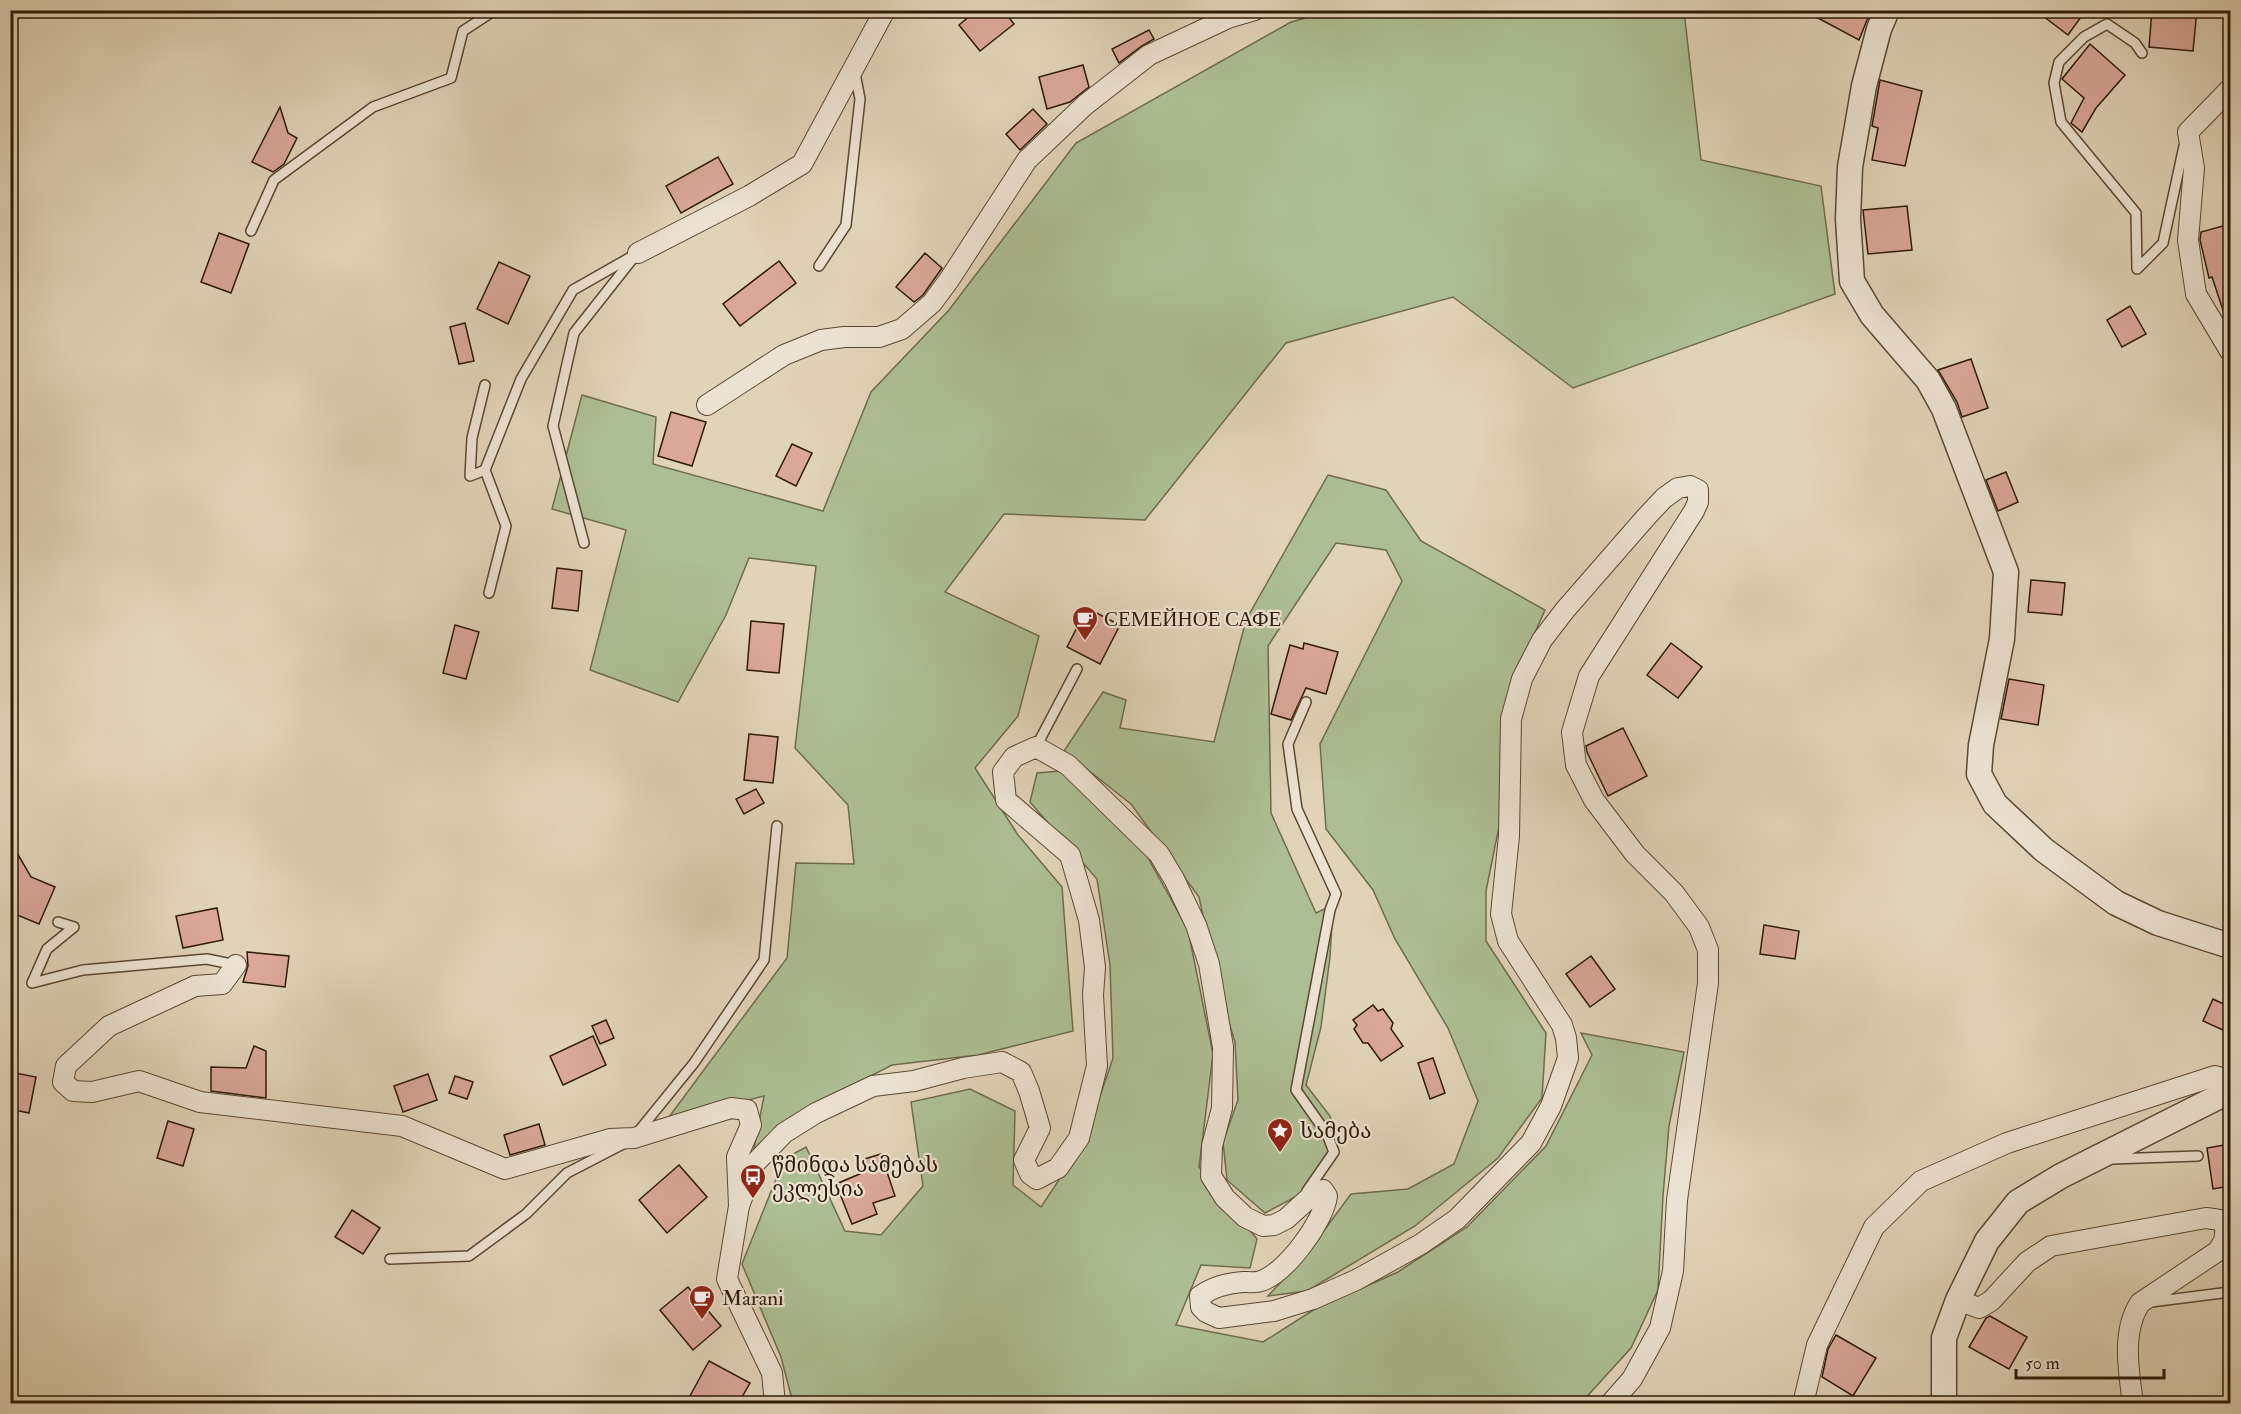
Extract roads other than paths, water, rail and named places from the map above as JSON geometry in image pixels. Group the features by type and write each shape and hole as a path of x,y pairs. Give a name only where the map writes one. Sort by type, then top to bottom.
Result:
{"street":[{"path":"638,253 749,196 802,164 885,10"},
{"path":"707,405 784,355 821,340 844,337 879,337 902,329 932,303 1027,160 1085,105 1149,56 1228,18 1255,10"},
{"path":"1887,10 1878,29 1864,86 1850,167 1848,219 1852,281 1872,315 1928,380 1939,400 2006,572 2002,639 1981,746 1979,774 1995,804 2044,850 2116,903 2158,923 2230,946"},
{"path":"2230,89 2187,132 2194,168 2188,240 2196,294 2230,351"},
{"path":"775,1404 772,1373 727,1279 739,1206 755,1163 784,1133 816,1113 873,1086 914,1081 963,1068 1002,1062 1021,1072 1040,1128 1024,1160 1030,1174 1036,1179 1058,1168 1079,1138 1097,1066 1093,995 1095,967 1089,920 1070,855 1006,800 1003,772 1014,757 1036,747 1068,765 1159,854 1196,925 1209,964 1223,1047 1222,1108 1212,1146 1211,1176 1225,1198 1245,1217 1263,1226 1274,1225 1286,1219 1317,1191 1326,1192 1327,1201 1315,1226 1291,1260 1261,1281 1231,1283 1210,1289 1200,1296 1201,1307 1219,1318 1274,1311 1313,1299 1356,1280 1421,1244 1457,1219 1531,1143 1551,1106 1568,1058 1562,1025 1508,940 1501,914 1509,836 1512,719 1522,679 1542,640 1565,610 1664,498 1678,488 1690,486 1698,490 1698,502 1694,511 1589,676 1572,732 1576,765 1594,800 1635,854 1674,892 1699,927 1708,950 1708,983 1677,1200 1673,1270 1660,1328 1632,1379 1610,1404"},
{"path":"236,965 222,984 195,986 109,1026 66,1066 63,1082 73,1091 92,1092 139,1081 200,1102 402,1126 505,1169 610,1139 634,1138 731,1108 747,1110 751,1125 737,1157 739,1206"},
{"path":"1803,1404 1817,1345 1874,1227 1921,1181 2018,1139 2214,1076 2230,1081"},
{"path":"1945,1399 1944,1338 1958,1300 1987,1241 2019,1202 2230,1091"},
{"path":"1958,1300 1979,1308 1991,1301 2027,1262 2051,1246 2206,1218 2220,1220 2228,1227 2218,1251 2140,1303 2134,1312 2130,1328 2128,1362 2133,1404"}],"lane":[{"path":"251,231 274,180 373,107 451,78 463,31 495,10"},
{"path":"526,10 544,10"},
{"path":"2142,53 2135,43 2107,24 2084,37 2059,62 2054,83 2061,122 2136,213 2137,269 2163,243 2187,132"},
{"path":"819,266 846,225 860,99 854,68"},
{"path":"489,593 506,526 485,470 521,379 573,290 638,253"},
{"path":"584,543 553,426 574,333 638,253"},
{"path":"485,385 472,438 470,476 485,470"},
{"path":"1036,747 1077,669"},
{"path":"1286,1219 1335,1152 1327,1134 1296,1090 1330,910 1336,894 1297,809 1288,744 1306,702"},
{"path":"390,1259 469,1256 526,1214 567,1173 634,1138 694,1063 764,960 777,826"},
{"path":"58,922 74,927 47,949 32,983 83,970 184,961 207,959 236,965"},
{"path":"2095,1160 2198,1156"},
{"path":"2140,1303 2230,1292"}],"place":[{"name":"СЕМЕЙНОЕ САФЕ","path":"1085,642"},
{"name":"სამება","path":"1280,1154"},
{"name":"წმინდა სამებას ეკლესია","path":"753,1200"},
{"name":"Marani","path":"702,1321"}]}
